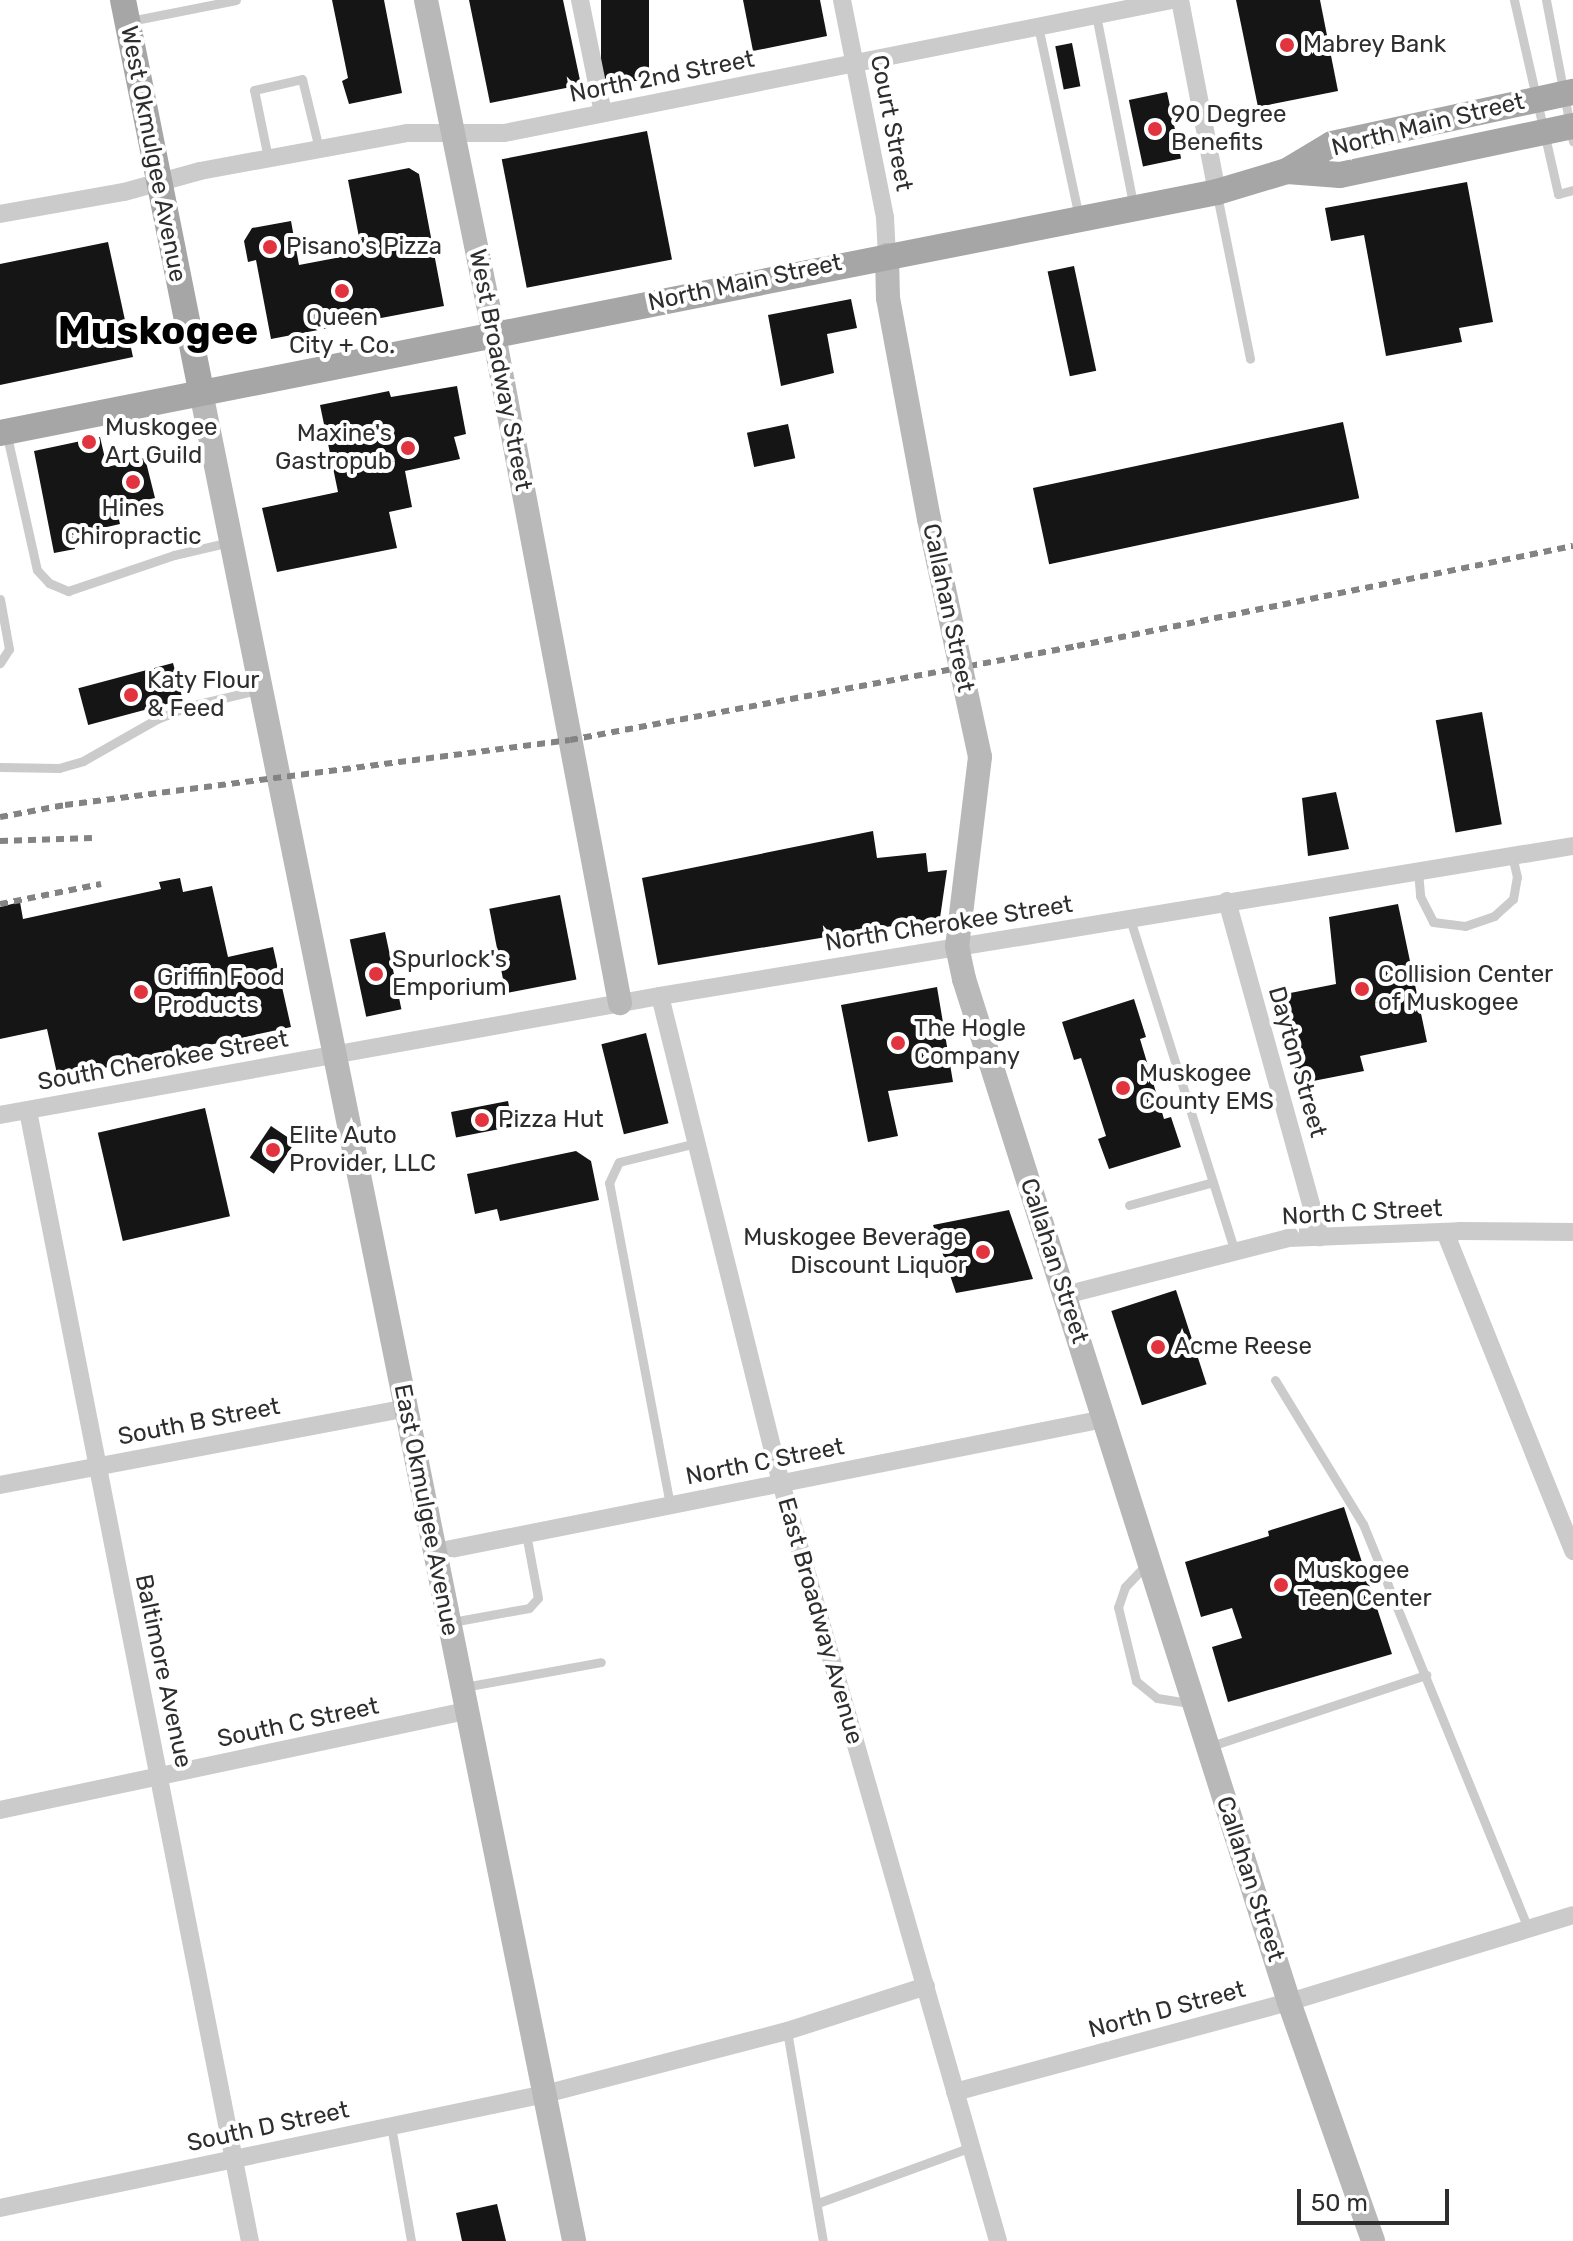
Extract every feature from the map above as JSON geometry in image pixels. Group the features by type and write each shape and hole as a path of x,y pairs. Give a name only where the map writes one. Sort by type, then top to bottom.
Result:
{"main road":[{"name":"West Okmulgee Avenue","path":"125,11 201,392"},
{"name":"North Main Street","path":"3,433 887,255 1217,192 1287,171 1332,144 1569,93"},
{"name":"North Main Street","path":"1287,171 1340,175 1543,132 1572,131"}],"street":[{"name":"West Broadway Street","path":"426,0 494,335 620,1003"},
{"path":"580,0 603,113"},
{"name":"Court Street","path":"842,0 885,218 887,255"},
{"name":"North 2nd Street","path":"0,214 268,158 407,133 504,133 1172,0"},
{"path":"1180,0 1217,192"},
{"name":"Callahan Street","path":"887,255 888,298 929,519 980,757 957,946 964,979 1289,2002 1373,2241"},
{"name":"West Okmulgee Avenue","path":"201,392 278,778"},
{"name":"East Okmulgee Avenue","path":"278,778 574,2241"},
{"name":"North Cherokee Street","path":"334,1055 660,996 1573,846"},
{"name":"Dayton Street","path":"1227,901 1320,1237"},
{"name":"East Broadway Avenue","path":"660,996 781,1483 998,2241"},
{"name":"South Cherokee Street","path":"0,1115 334,1055"},
{"name":"Baltimore Avenue","path":"28,1111 250,2241"},
{"path":"1445,1232 1573,1551"},
{"name":"North C Street","path":"1065,1295 1288,1238 1445,1232 1573,1232"},
{"name":"South B Street","path":"0,1485 407,1408"},
{"name":"North C Street","path":"436,1552 1104,1419"},
{"name":"South C Street","path":"0,1810 161,1777 463,1699"},
{"name":"North D Street","path":"955,2092 1289,2002 1573,1915"},
{"path":"545,2094 787,2031 926,1986"},
{"name":"South D Street","path":"0,2208 545,2094"}],"lane":[{"path":"125,11 236,0"},
{"path":"1514,0 1558,194 1573,190"},
{"path":"1546,0 1569,93 1572,131"},
{"path":"1096,15 1134,208"},
{"path":"1038,26 1079,218"},
{"path":"268,158 254,90 302,79 319,149"},
{"path":"1217,192 1250,359"},
{"path":"3,433 37,570 49,583 68,591 174,555 232,541"},
{"path":"0,601 9,649 0,663"},
{"path":"0,767 59,768 83,761 157,719 190,706 261,689"},
{"path":"1418,871 1420,896 1433,922 1465,926 1494,916 1513,899 1517,877 1512,855"},
{"path":"1130,919 1235,1252"},
{"path":"670,1505 609,1183 619,1162 696,1143"},
{"path":"1129,1205 1213,1182"},
{"path":"1275,1380 1363,1524 1528,1929"},
{"path":"449,1623 529,1608 538,1598 526,1534"},
{"path":"1149,1562 1119,1597 1118,1607 1136,1681 1157,1698 1194,1703"},
{"path":"463,1699 601,1662"},
{"path":"1208,1747 1426,1675"},
{"path":"787,2031 823,2241"},
{"path":"391,2126 411,2241"},
{"path":"818,2203 971,2147"}],"building":[{"path":"332,0 384,0 402,93 349,104 342,81 348,78"},
{"path":"469,0 563,0 581,85 490,103"},
{"path":"601,0 649,0 649,81 601,81"},
{"path":"743,0 820,0 827,36 753,51"},
{"name":"Mabrey Bank","path":"1236,0 1320,0 1338,91 1258,107"},
{"path":"1072,43 1080,86 1064,89 1055,46"},
{"name":"90 Degree Benefits","path":"1167,92 1181,159 1143,167 1129,100"},
{"path":"647,131 672,260 527,288 502,159"},
{"path":"409,168 419,174 444,306 271,339 256,260 248,262 244,241 252,228 291,221 299,265 362,253 348,180"},
{"path":"1467,182 1493,322 1459,328 1462,342 1386,356 1364,235 1331,241 1325,208"},
{"path":"108,242 133,357 0,385 0,264"},
{"path":"1074,266 1096,371 1070,376 1048,272"},
{"path":"851,299 857,328 827,334 834,373 781,386 768,315"},
{"path":"457,386 466,434 454,437 460,459 405,471 412,507 389,512 397,548 277,572 262,508 338,492 320,405 389,391 391,397"},
{"path":"1343,422 1359,498 1049,564 1033,488"},
{"path":"788,424 795,458 754,467 747,433"},
{"path":"100,437 107,467 145,458 155,498 116,507 120,524 72,535 75,549 54,553 34,451"},
{"name":"Katy Flour & Feed","path":"173,663 183,700 88,725 78,688"},
{"path":"1482,712 1502,824 1456,832 1436,720"},
{"path":"1336,792 1349,849 1308,856 1302,798"},
{"path":"873,831 877,858 926,853 928,872 947,870 940,918 658,965 642,878"},
{"name":"Griffin Food Products","path":"180,878 183,892 212,886 228,957 273,947 291,1027 58,1078 47,1029 0,1039 0,907 20,902 23,919 161,889 159,882"},
{"path":"560,895 576,979 506,993 489,909"},
{"name":"Collision Center of Muskogee","path":"1398,904 1427,1042 1360,1056 1364,1071 1298,1084 1280,995 1336,984 1329,917"},
{"name":"Spurlock's Emporium","path":"385,932 401,1009 366,1017 350,939"},
{"name":"The Hogle Company","path":"937,987 953,1082 888,1091 898,1136 868,1142 841,1005"},
{"name":"Muskogee County EMS","path":"1134,999 1146,1037 1140,1039 1164,1119 1171,1117 1181,1147 1109,1169 1098,1139 1106,1136 1081,1058 1074,1060 1062,1022"},
{"path":"646,1033 668,1123 624,1134 601,1044"},
{"name":"Pizza Hut","path":"508,1101 513,1127 456,1138 451,1112"},
{"path":"205,1108 230,1216 123,1241 98,1133"},
{"name":"Elite Auto Provider, LLC","path":"271,1126 295,1142 274,1174 250,1158"},
{"path":"576,1151 591,1161 599,1200 500,1221 497,1209 475,1214 467,1174"},
{"name":"Muskogee Beverage Discount Liquor","path":"1009,1210 1033,1279 956,1293 933,1225"},
{"name":"Acme Reese","path":"1176,1290 1207,1384 1142,1405 1111,1311"},
{"name":"Muskogee Teen Center","path":"1344,1507 1392,1654 1228,1702 1212,1647 1242,1638 1232,1608 1201,1617 1185,1562 1269,1536 1268,1531"},
{"path":"497,2204 506,2241 462,2241 456,2213"}],"railway":[{"path":"0,817 65,805 570,740 1077,646 1573,546"},
{"path":"0,841 92,838"},
{"path":"0,904 101,884"}],"place":[{"name":"Mabrey Bank","path":"1287,45"},
{"name":"90 Degree Benefits","path":"1155,129"},
{"name":"Pisano's Pizza","path":"270,247"},
{"name":"Queen City + Co.","path":"342,291"},
{"name":"Muskogee Art Guild","path":"89,442"},
{"name":"Maxine's Gastropub","path":"408,448"},
{"name":"Hines Chiropractic","path":"133,482"},
{"name":"Katy Flour & Feed","path":"131,695"},
{"name":"Spurlock's Emporium","path":"376,974"},
{"name":"Collision Center of Muskogee","path":"1362,989"},
{"name":"Griffin Food Products","path":"141,992"},
{"name":"The Hogle Company","path":"898,1043"},
{"name":"Muskogee County EMS","path":"1123,1088"},
{"name":"Pizza Hut","path":"482,1120"},
{"name":"Elite Auto Provider, LLC","path":"273,1150"},
{"name":"Muskogee Beverage Discount Liquor","path":"983,1252"},
{"name":"Acme Reese","path":"1158,1347"},
{"name":"Muskogee Teen Center","path":"1281,1585"}],"district":[{"name":"Muskogee","path":"158,331"}]}
